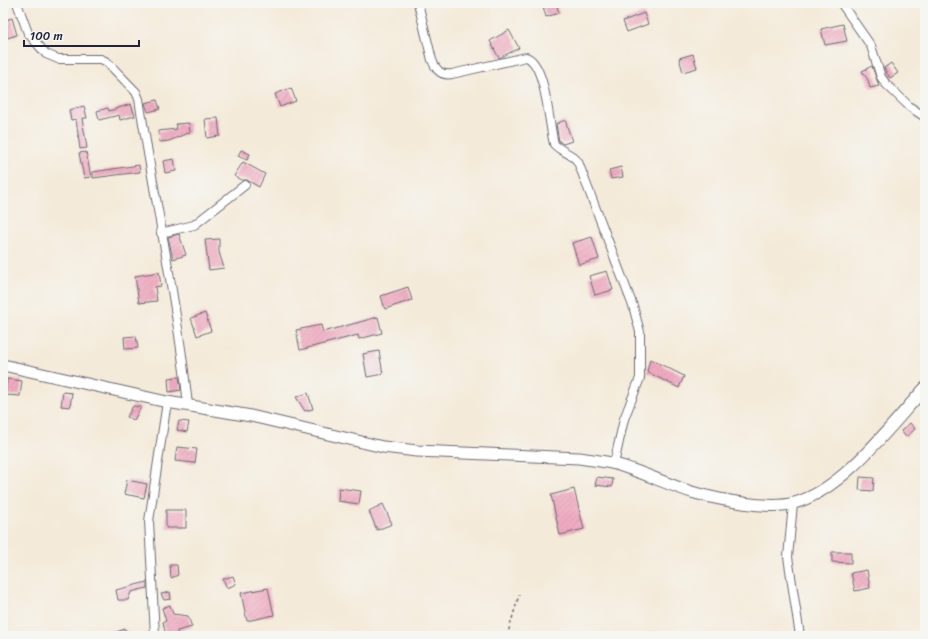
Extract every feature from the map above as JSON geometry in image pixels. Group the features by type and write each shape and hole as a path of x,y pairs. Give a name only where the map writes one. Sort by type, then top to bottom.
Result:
{"main road":[{"path":"3,365 167,402 251,416 383,447 417,451 579,458 614,464 695,493 726,500 757,504 793,504 809,498 837,480 855,464 925,388"}],"street":[{"path":"18,3 28,33 46,54 58,59 101,59 113,67 124,82 136,92 175,302 188,405"},
{"path":"418,3 432,60 435,68 440,73 446,75 452,74 526,56 532,60 545,94 554,144 559,149 574,157 578,162 633,306 640,332 640,378 624,419 614,464"},
{"path":"841,3 871,46 881,77 886,84 910,107 925,117"},
{"path":"162,233 194,225 245,185"},
{"path":"155,636 149,521 167,402"},
{"path":"793,504 788,557 800,636"}],"path":[{"path":"507,636 519,595"}],"building":[{"path":"556,3 559,13 546,17 543,6"},
{"path":"644,13 648,24 627,32 623,21"},
{"path":"12,18 17,35 4,39 3,21"},
{"path":"843,24 847,41 825,45 821,29"},
{"path":"509,30 519,48 499,58 490,41"},
{"path":"693,54 697,68 683,72 679,58"},
{"path":"891,63 898,73 890,78 884,68"},
{"path":"872,66 879,86 870,88 868,80 862,71"},
{"path":"291,88 296,101 280,107 275,94"},
{"path":"157,100 160,109 148,112 145,103"},
{"path":"131,104 135,116 120,120 119,115 99,120 97,111 108,108 109,111"},
{"path":"84,106 87,118 82,118 87,148 80,149 76,119 71,120 69,110"},
{"path":"218,118 220,136 207,138 205,119"},
{"path":"565,120 572,141 563,144 559,141 556,124"},
{"path":"189,123 190,132 169,141 159,142 158,131 177,129 176,124"},
{"path":"241,150 250,154 247,160 238,156"},
{"path":"86,152 91,177 84,178 79,153"},
{"path":"174,159 176,171 165,173 163,161"},
{"path":"243,162 265,174 259,187 247,180 242,180 234,176"},
{"path":"139,165 140,172 93,178 93,172"},
{"path":"621,167 623,177 611,179 609,170"},
{"path":"179,234 186,255 173,259 168,237"},
{"path":"592,237 599,259 579,265 572,243"},
{"path":"219,239 219,252 224,268 209,270 205,240"},
{"path":"607,271 613,290 595,295 589,276"},
{"path":"159,272 161,286 155,287 157,301 139,303 135,276"},
{"path":"408,287 412,300 385,309 381,296"},
{"path":"205,313 211,331 197,336 191,318"},
{"path":"378,317 382,333 359,339 358,335 300,350 296,330 321,325 323,332"},
{"path":"136,336 138,348 125,349 124,337"},
{"path":"379,351 383,374 367,377 363,354"},
{"path":"650,359 684,376 679,388 647,372"},
{"path":"179,377 181,390 169,392 168,378"},
{"path":"7,379 22,381 20,396 5,395"},
{"path":"63,392 72,393 70,407 61,406"},
{"path":"308,393 313,409 305,411 296,397"},
{"path":"133,406 141,407 134,420 127,417"},
{"path":"179,421 189,422 187,432 177,430"},
{"path":"910,423 915,429 906,437 901,431"},
{"path":"177,447 197,449 195,463 175,461"},
{"path":"597,477 613,479 612,487 595,485"},
{"path":"860,477 874,478 873,491 859,490"},
{"path":"127,480 147,484 144,498 124,494"},
{"path":"339,488 361,491 359,504 338,501"},
{"path":"574,489 584,529 560,535 551,495"},
{"path":"383,504 392,524 377,530 369,511"},
{"path":"166,510 186,510 186,528 166,528"},
{"path":"832,552 851,552 851,563 832,562"},
{"path":"170,565 177,565 178,575 171,578"},
{"path":"867,570 870,588 855,591 851,573"},
{"path":"233,576 236,584 227,588 223,579"},
{"path":"147,582 147,588 131,592 128,600 118,600 116,590"},
{"path":"268,588 274,615 247,621 241,593"},
{"path":"170,592 171,599 164,600 161,594"},
{"path":"170,605 173,614 188,616 192,627 177,631 178,636 166,636 163,622 166,621 162,608"},
{"path":"125,629 127,636 107,636 107,635"}]}
